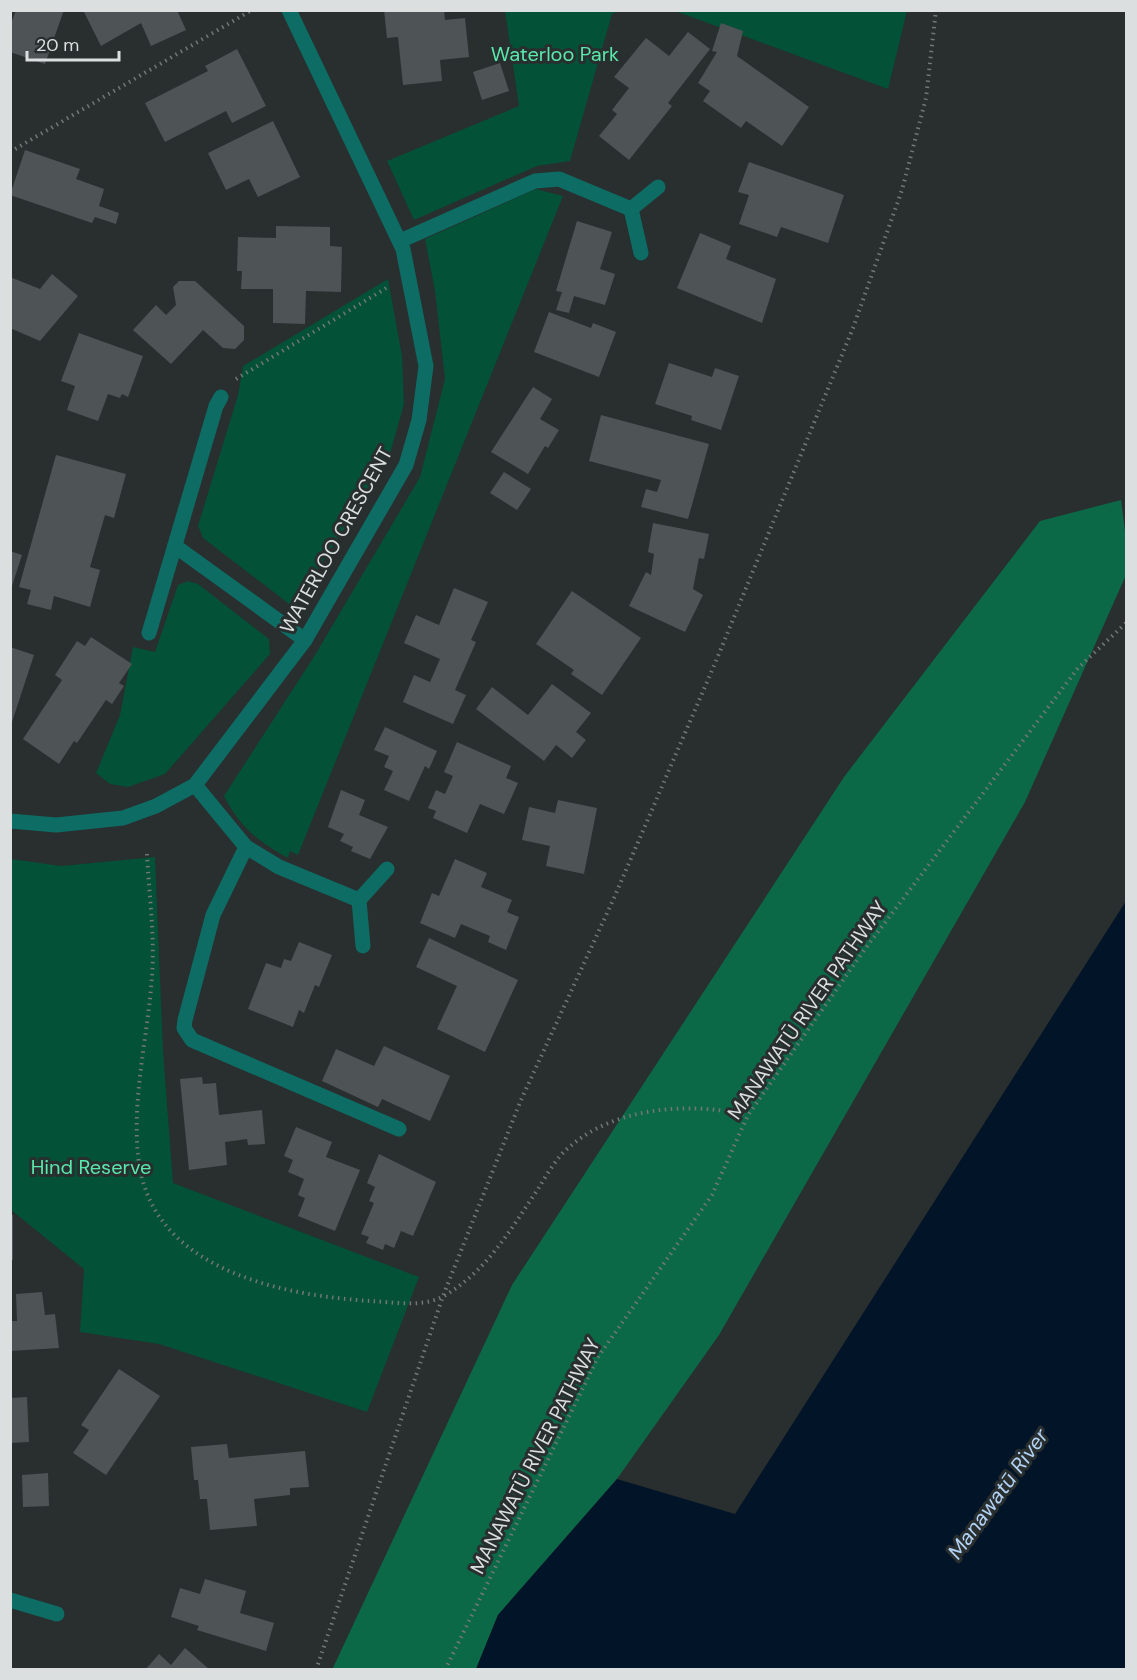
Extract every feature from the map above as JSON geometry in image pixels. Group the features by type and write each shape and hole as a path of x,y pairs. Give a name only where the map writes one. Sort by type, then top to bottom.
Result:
{"street":[{"name":"WATERLOO CRESCENT","path":"10,821 56,825 123,818 156,806 195,785 305,640 406,465 420,420 426,366 400,241 289,10"},
{"path":"400,241 535,181 559,179 631,209"},
{"path":"631,209 658,187"},
{"path":"631,209 641,253"},
{"path":"149,633 221,397"},
{"path":"175,546 305,640"},
{"path":"195,785 246,847 279,867 359,900"},
{"path":"246,847 213,915 185,1020 187,1035 192,1040 399,1129"},
{"path":"363,946 359,900 387,870"},
{"path":"10,1600 57,1614"}],"path":[{"path":"10,152 252,10"},
{"path":"316,1670 443,1296 521,1100 614,898 716,661 854,328 902,190 926,98 936,10"},
{"name":"MANAWATŪ RIVER PATHWAY","path":"445,1670 598,1357 712,1195 748,1115 865,949 1078,668 1126,623"},
{"path":"147,854 153,974 137,1139 141,1176 158,1217 184,1242 227,1271 278,1288 330,1299 420,1304 443,1296 492,1258 566,1150 606,1125 649,1112 687,1108 723,1110 748,1115"}],"green space":[{"name":"Waterloo Park","path":"505,11 619,11 612,14 570,161 537,166 414,220 387,161 519,106"},
{"path":"675,11 907,11 888,89"},
{"path":"536,189 563,196 298,855 290,851 288,858 251,833 237,817 224,796 315,655 420,477 445,379 435,291 425,239"},
{"path":"388,279 402,356 404,404 387,464 293,607 203,538 198,526 238,395 243,366"},
{"path":"1121,500 1126,539 1126,575 1025,802 719,1335 617,1479 498,1615 476,1669 332,1670 512,1285 844,777 1040,521"},
{"path":"188,581 198,584 269,639 270,654 165,774 128,787 110,784 96,773 120,715 133,647 155,652 178,585"},
{"name":"Hind Reserve","path":"155,857 163,1051 173,1183 419,1277 367,1412 159,1344 80,1332 84,1269 11,1210 11,859 61,866"}],"water":[{"name":"Manawatū River","path":"1126,901 1126,1669 476,1669 498,1615 617,1479 735,1514"}],"building":[{"path":"16,10 64,10 45,64 10,52 10,26"},
{"path":"83,10 177,10 186,30 151,46 141,23 101,46"},
{"path":"384,10 444,10 445,20 465,18 469,57 440,60 442,81 403,85 398,37 387,38"},
{"path":"721,23 743,31 737,56 809,107 782,146 746,121 741,128 703,101 710,91 698,83 717,52 712,51"},
{"path":"688,32 710,49 668,103 672,106 629,160 599,136 617,114 612,110 629,88 614,77 646,38 669,56"},
{"path":"237,49 266,106 232,123 226,111 165,142 145,103 208,71 205,66"},
{"path":"500,63 509,91 482,100 473,72"},
{"path":"273,121 300,177 258,197 249,179 226,190 208,153"},
{"path":"25,150 80,169 76,179 104,189 99,206 119,213 116,224 95,217 92,223 10,195"},
{"path":"749,162 844,195 828,243 781,227 777,237 739,224 749,195 738,192"},
{"path":"577,221 612,232 600,269 615,274 605,305 574,296 569,313 556,310 562,292 556,291"},
{"path":"276,226 330,227 330,246 342,247 341,292 306,291 305,324 273,323 273,289 241,289 242,271 237,271 238,237 276,238"},
{"path":"700,233 731,246 726,259 776,279 762,323 677,288"},
{"path":"52,274 78,296 40,341 10,328 10,277 40,289"},
{"path":"179,281 195,281 244,326 244,340 235,349 223,348 203,330 171,364 133,330 156,305 166,315 176,305 173,287"},
{"path":"549,312 591,328 593,323 616,332 599,377 534,352"},
{"path":"79,333 143,356 128,397 122,394 120,398 108,394 98,421 67,410 75,386 61,381"},
{"path":"669,363 712,377 715,368 739,376 721,430 691,420 692,416 655,404"},
{"path":"533,387 552,399 540,419 559,430 548,448 545,446 528,474 491,452"},
{"path":"601,415 709,444 688,519 641,507 646,489 657,492 661,480 589,461"},
{"path":"56,455 126,474 114,518 105,515 90,567 100,570 90,607 54,596 51,610 27,604 31,590 19,587"},
{"path":"504,472 531,489 517,510 490,493"},
{"path":"653,523 709,534 704,559 699,558 693,589 703,595 685,632 629,606 646,572 651,575 654,554 648,552"},
{"path":"10,551 22,555 11,589 10,589"},
{"path":"454,588 488,602 471,640 476,642 455,690 466,695 453,724 403,702 414,675 430,682 440,659 404,643 416,615 439,625"},
{"path":"572,591 641,638 602,695 571,674 574,670 536,644"},
{"path":"91,637 132,664 119,683 124,686 112,704 106,700 77,743 74,741 59,764 23,739 62,680 55,675 77,641 85,646"},
{"path":"10,647 34,655 11,725 10,725"},
{"path":"552,684 591,713 576,732 586,740 572,758 556,745 544,761 476,709 492,687 528,715"},
{"path":"385,727 437,751 429,769 425,766 409,801 384,790 393,771 384,767 389,756 374,750"},
{"path":"457,742 511,766 506,778 518,783 504,814 480,804 467,833 433,818 436,811 428,808 436,790 445,794 453,776 444,772"},
{"path":"341,790 365,800 359,815 388,827 370,859 351,851 353,847 340,841 344,834 328,827"},
{"path":"558,800 597,808 584,874 546,866 550,846 522,840 529,807 555,813"},
{"path":"455,859 487,873 481,887 512,900 507,912 519,917 506,950 488,942 490,936 461,924 455,938 420,923 432,893 439,896"},
{"path":"429,938 518,980 485,1052 437,1029 457,986 416,967"},
{"path":"299,942 332,955 319,987 315,985 304,1013 299,1010 293,1027 248,1009 266,963 281,968 284,959 291,961"},
{"path":"384,1046 450,1076 430,1121 382,1099 378,1107 322,1081 336,1049 374,1066"},
{"path":"202,1077 203,1084 216,1083 219,1115 262,1110 265,1144 248,1145 247,1139 225,1142 227,1165 189,1170 180,1079"},
{"path":"296,1127 332,1142 326,1157 360,1170 335,1231 298,1216 305,1198 298,1195 304,1179 288,1172 293,1160 284,1156"},
{"path":"379,1154 436,1182 413,1236 401,1231 394,1248 385,1244 383,1250 366,1243 369,1237 361,1234 374,1203 369,1201 375,1187 367,1183"},
{"path":"10,1215 13,1215 13,1260 10,1260"},
{"path":"42,1292 45,1315 55,1314 59,1348 10,1351 10,1321 17,1321 16,1294"},
{"path":"119,1369 160,1396 106,1475 73,1453 89,1430 81,1425"},
{"path":"27,1397 29,1442 10,1443 10,1398"},
{"path":"227,1444 229,1458 305,1451 309,1487 290,1488 290,1495 254,1499 257,1526 210,1530 207,1499 200,1499 198,1480 194,1480 191,1447"},
{"path":"48,1473 49,1506 23,1507 22,1475"},
{"path":"205,1579 246,1591 240,1613 274,1623 266,1651 197,1630 199,1626 171,1617 180,1588 200,1594"},
{"path":"185,1648 210,1670 145,1670 159,1654 171,1665"}]}
